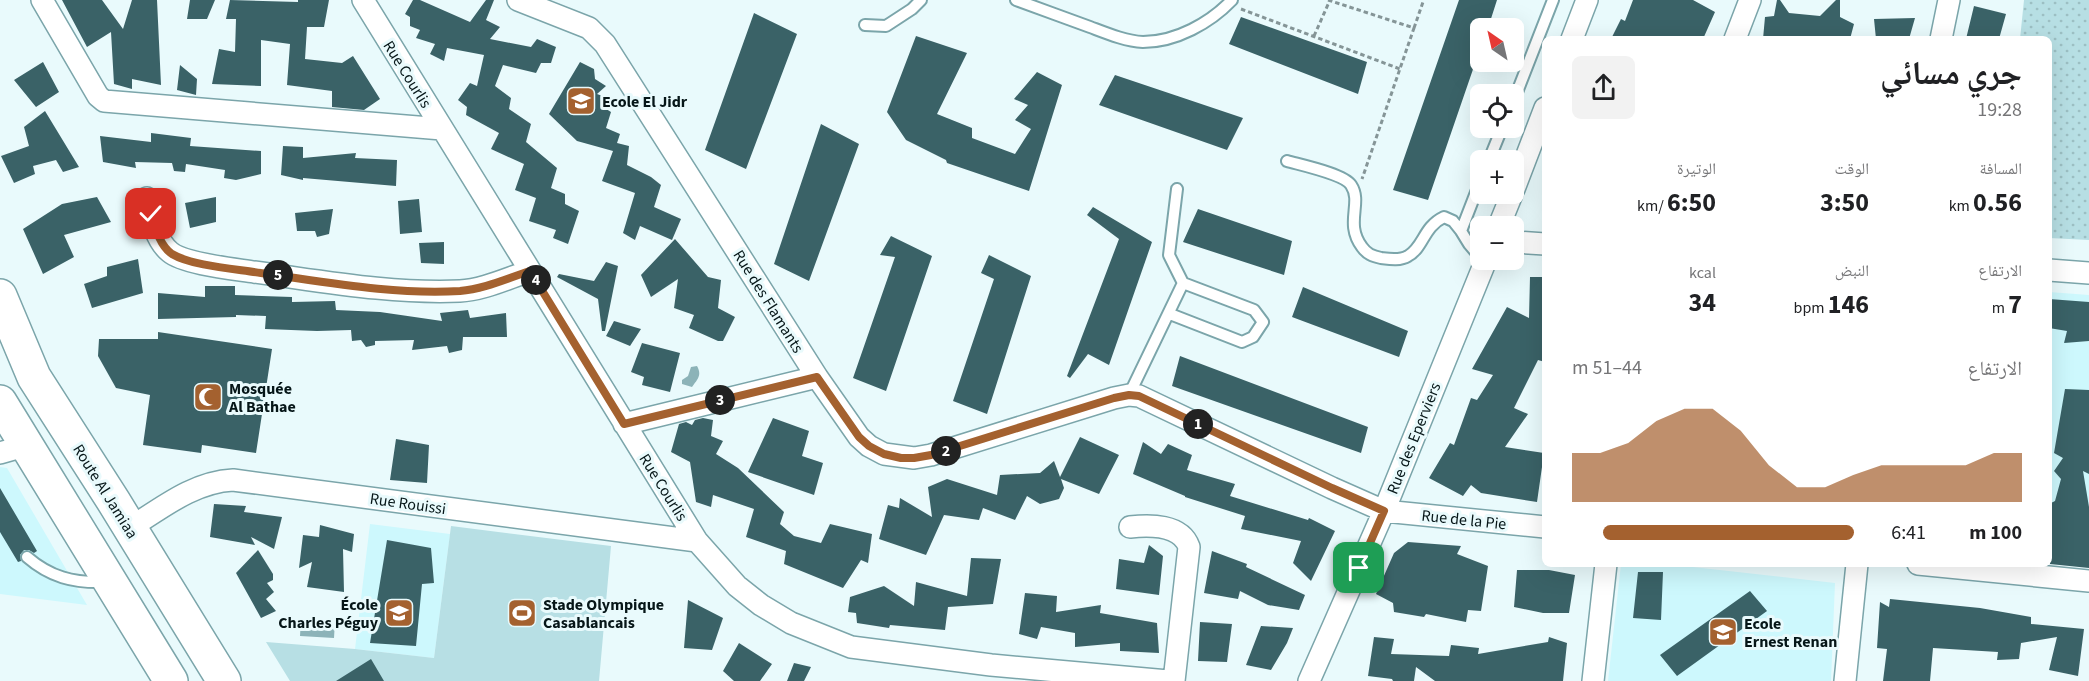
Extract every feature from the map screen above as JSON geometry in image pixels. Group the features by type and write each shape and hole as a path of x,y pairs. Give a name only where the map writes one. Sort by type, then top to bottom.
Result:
{"main road":[{"name":"Route Al Jamiaa","path":"0,296 34,377 224,681"},
{"path":"0,332 34,377"},
{"path":"0,402 12,447 110,581 171,681"}],"street":[{"path":"42,0 95,92 104,100 442,129"},
{"name":"Rue Courlis","path":"363,0 697,541 737,586 791,623 851,647 991,673 1168,681"},
{"name":"Rue des Flamants","path":"518,0 589,28 605,44 817,377 859,437 869,446 884,454 901,458 931,455 1129,395"},
{"path":"1573,36 1587,0"},
{"path":"1736,36 1750,0"},
{"path":"1942,36 1948,0"},
{"path":"1524,163 1542,116"},
{"path":"147,198 155,228 170,253 188,260 228,268 399,290 449,291 463,291 488,285 530,271"},
{"path":"1524,243 1542,244"},
{"name":"Rue des Eperviers","path":"1309,681 1384,511 1480,270"},
{"path":"2052,270 2089,273"},
{"path":"624,424 817,377"},
{"path":"1129,395 1150,400 1384,511"},
{"name":"Rue Rouissi","path":"130,528 200,486 216,481 233,480 697,541"},
{"name":"Rue de la Pie","path":"1384,511 1542,527"},
{"path":"1130,527 1163,526 1181,535 1189,547 1174,681"},
{"path":"1593,681 1606,567"},
{"path":"1845,681 1857,567"},
{"path":"1948,567 2089,581"}],"lane":[{"path":"865,25 886,26 912,9 921,0"},
{"path":"1016,0 1116,36 1142,42 1168,38 1194,28 1218,14 1230,2"},
{"path":"1520,84 1554,0"},
{"path":"1287,161 1342,178 1351,185 1355,199 1353,232 1371,256 1395,260 1408,256 1418,246 1430,226 1444,217 1453,221 1470,245"},
{"path":"1170,314 1242,342 1253,337 1263,322 1254,310 1184,283 1169,255 1177,189"},
{"path":"1461,231 1471,204"},
{"path":"1129,395 1184,283"},
{"path":"27,557 52,575 81,582 110,581"}],"path":[{"path":"1314,36 1330,0 1414,28"},
{"path":"1230,2 1400,69"},
{"path":"1355,199 1423,2"}],"shaded area":[{"path":"2024,0 2089,0 2089,240 2052,238 2052,36 2020,36"},
{"path":"2052,292 2089,295 2089,562 2052,558"},
{"path":"697,366 698,379 692,387 682,384 682,380 688,376 691,367"},
{"path":"0,467 7,468 87,605 0,594"},
{"name":"École Charles Péguy","path":"370,524 450,534 434,658 355,649"},
{"name":"Stade Olympique Casablancais","path":"451,526 611,546 599,681 290,681 266,642 434,658"},
{"name":"Ecole Ernest Renan","path":"1621,567 1693,567 1835,583 1831,681 1608,681"},
{"path":"301,619 335,621 334,638 300,636"}],"building":[{"path":"62,0 102,0 123,29 132,0 157,0 161,85 132,79 132,89 114,84 111,32 87,47"},
{"path":"190,0 215,0 207,19 187,19"},
{"path":"230,0 298,2 298,0 329,0 324,27 307,27 305,59 342,63 353,56 380,99 364,110 332,107 332,91 287,85 290,44 261,40 261,86 212,84 219,49 235,52 236,19 226,19"},
{"path":"413,0 420,0 470,22 486,0 494,0 486,20 500,27 490,39 531,47 537,39 556,47 551,63 541,63 536,73 503,65 495,86 511,98 509,109 531,124 526,142 557,168 551,188 565,194 565,204 579,211 568,244 553,238 556,230 529,221 536,198 515,190 524,164 491,149 499,133 466,115 467,107 458,100 470,83 477,86 484,55 447,48 444,61 430,54 435,44 416,38 420,30 410,26 410,17 405,14"},
{"path":"1459,0 1497,0 1491,18 1470,18 1470,72 1472,72 1428,200 1393,190"},
{"path":"1633,0 1693,0 1715,12 1704,36 1612,36 1621,19 1625,21"},
{"path":"1777,0 1780,0 1789,13 1820,16 1836,0 1840,0 1840,17 1854,24 1851,36 1763,36 1765,17 1774,16"},
{"path":"1974,6 2006,14 2000,36 1967,36"},
{"path":"754,13 797,34 746,169 705,150"},
{"path":"1241,17 1367,62 1358,94 1229,44"},
{"path":"1915,18 1910,36 1876,36 1874,19"},
{"path":"916,36 967,53 937,114 972,128 972,138 1015,154 1031,129 1015,120 1028,105 1014,99 1037,72 1062,85 1029,191 947,163 946,160 906,140 887,112"},
{"path":"43,62 59,92 36,107 14,80"},
{"path":"580,62 594,69 595,79 606,86 597,94 608,98 603,107 611,112 606,128 620,134 617,143 629,146 627,165 651,177 661,185 654,207 681,219 672,240 640,226 635,240 623,233 635,193 602,181 613,151 577,141 549,114"},
{"path":"180,65 197,79 196,95 177,90"},
{"path":"1115,75 1243,118 1227,150 1099,105"},
{"path":"45,111 79,167 63,172 56,160 33,166 35,174 14,183 1,156 29,146 24,127"},
{"path":"821,124 859,144 809,281 774,264"},
{"path":"151,133 191,138 190,146 261,151 261,174 236,180 224,178 225,170 186,164 185,172 174,171 172,163 135,162 136,168 103,162 100,136 151,142"},
{"path":"283,146 303,147 303,158 356,153 355,158 397,160 396,186 303,178 303,180 281,175"},
{"path":"97,197 111,222 64,235 74,257 43,274 23,229 62,204"},
{"path":"216,197 216,222 190,228 185,203"},
{"path":"419,199 422,232 400,234 398,201"},
{"path":"1093,207 1152,242 1109,365 1088,354 1070,378 1067,376 1119,239 1087,215"},
{"path":"333,209 329,234 317,237 315,231 297,231 295,213"},
{"path":"1198,209 1292,241 1284,275 1183,242"},
{"path":"891,236 932,256 886,391 853,378 895,257 880,255"},
{"path":"675,239 708,277 721,280 718,308 735,317 723,341 689,328 694,315 674,308 678,279 651,297 641,275"},
{"path":"444,242 444,264 421,263 419,243"},
{"path":"989,255 1031,276 987,414 953,401 994,279 981,273"},
{"path":"138,259 143,293 92,308 84,284 107,276 107,267"},
{"path":"606,262 618,266 605,331 602,331 598,299 557,277 559,274 594,281"},
{"path":"1530,277 1542,277 1542,361 1538,360 1514,408 1528,414 1505,447 1542,453 1537,502 1481,493 1471,485 1463,496 1429,478 1450,443 1454,445 1471,398 1477,400 1493,375 1472,369 1507,307 1529,318"},
{"path":"205,286 235,286 235,295 292,297 292,302 335,301 336,310 380,312 442,321 440,313 468,310 470,318 506,313 507,337 463,337 462,350 449,353 447,346 412,350 414,340 375,341 375,345 366,347 361,340 352,341 351,330 265,329 266,316 236,315 236,317 158,319 158,293 205,297"},
{"path":"1303,287 1408,331 1399,357 1292,317"},
{"path":"2052,299 2089,302 2089,341 2064,343 2067,331 2052,328"},
{"path":"614,321 641,329 630,346 606,336"},
{"name":"Mosquée Al Bathae","path":"158,332 272,349 256,453 202,445 201,453 143,445 150,395 116,388 98,356 99,339 158,339"},
{"path":"642,343 680,353 670,392 642,385 644,377 631,372"},
{"path":"1180,356 1368,427 1361,453 1172,386"},
{"path":"2065,389 2089,390 2089,474 2083,471 2089,507 2089,568 2052,564 2052,502 2055,501 2061,479 2054,471 2063,458 2054,453"},
{"path":"703,418 713,420 711,436 723,441 716,454 738,468 784,512 780,524 794,536 821,543 830,524 872,534 868,563 861,560 843,588 784,564 786,551 746,537 754,509 713,495 711,507 696,502 690,462 671,452 679,424 686,422 692,425 695,420"},
{"path":"773,418 809,431 802,456 823,463 814,495 748,472"},
{"path":"1080,437 1119,455 1099,494 1061,479 1064,488 1059,499 1040,504 1027,496 1015,520 983,508 979,520 944,515 926,555 879,539 888,505 899,508 900,498 932,517 928,487 947,479 997,495 1000,475 1040,473 1054,461 1060,477"},
{"path":"396,439 429,445 427,483 390,480"},
{"path":"1143,442 1161,454 1168,444 1192,455 1187,470 1235,484 1230,496 1308,520 1309,518 1335,531 1311,581 1293,563 1301,541 1241,529 1245,516 1185,497 1133,474"},
{"path":"0,488 37,551 34,553 24,550 20,555 21,561 18,562 0,532"},
{"path":"214,504 246,506 244,512 282,517 274,549 251,537 255,545 210,537"},
{"path":"320,525 354,534 352,552 343,549 344,592 307,587 312,562 299,568 303,535 319,537"},
{"path":"387,540 431,548 434,583 422,584 416,646 370,643"},
{"path":"1408,542 1461,546 1457,554 1488,566 1481,611 1468,610 1466,622 1426,614 1424,617 1394,612 1393,603 1376,594 1394,553"},
{"path":"1149,545 1163,556 1159,595 1116,589 1119,559 1144,563"},
{"path":"258,550 273,574 273,580 267,583 274,592 266,599 276,611 261,618 236,573"},
{"path":"1212,551 1247,564 1246,567 1305,595 1299,610 1268,605 1240,591 1238,599 1204,593"},
{"path":"971,558 1001,559 993,604 948,607 945,630 890,625 889,628 857,623 856,613 848,612 850,597 884,586 914,606 916,582 967,596"},
{"path":"1517,570 1549,570 1575,575 1569,613 1543,613 1514,607"},
{"path":"1638,572 1663,572 1661,620 1633,618"},
{"path":"1750,591 1767,611 1677,676 1660,655"},
{"path":"1025,593 1057,596 1056,612 1101,605 1100,613 1157,623 1159,653 1120,651 1120,643 1075,647 1075,633 1041,627 1037,639 1019,634"},
{"path":"1890,599 1980,608 2031,617 2031,624 2084,629 2078,676 2049,670 2057,637 2021,643 2019,659 1997,660 1998,652 1933,648 1930,681 1883,681 1887,649 1877,648 1880,602 1889,607"},
{"path":"688,600 723,618 712,650 684,648"},
{"path":"1200,622 1232,624 1227,662 1198,661"},
{"path":"1261,626 1293,628 1271,670 1246,665"},
{"path":"1374,637 1394,639 1391,654 1449,656 1451,645 1479,648 1478,654 1548,642 1549,637 1567,643 1563,681 1435,681 1416,667 1414,681 1393,681 1368,676"},
{"path":"739,643 772,664 760,681 734,681 723,671"},
{"path":"371,659 384,681 336,681"},
{"path":"794,663 811,667 804,681 787,681"}],"place":[{"name":"Ecole El Jidr","path":"581,101"},
{"name":"Mosquée Al Bathae","path":"208,397"},
{"name":"École Charles Péguy","path":"399,613"},
{"name":"Stade Olympique Casablancais","path":"522,613"},
{"name":"Ecole Ernest Renan","path":"1723,632"}],"route":[{"path":"151,214 155,228 170,253 188,260 294,278 399,290 463,291 530,271 624,424 817,377 859,437 869,446 884,454 914,458 952,449 1114,398 1139,396 1384,511 1359,568"}]}
